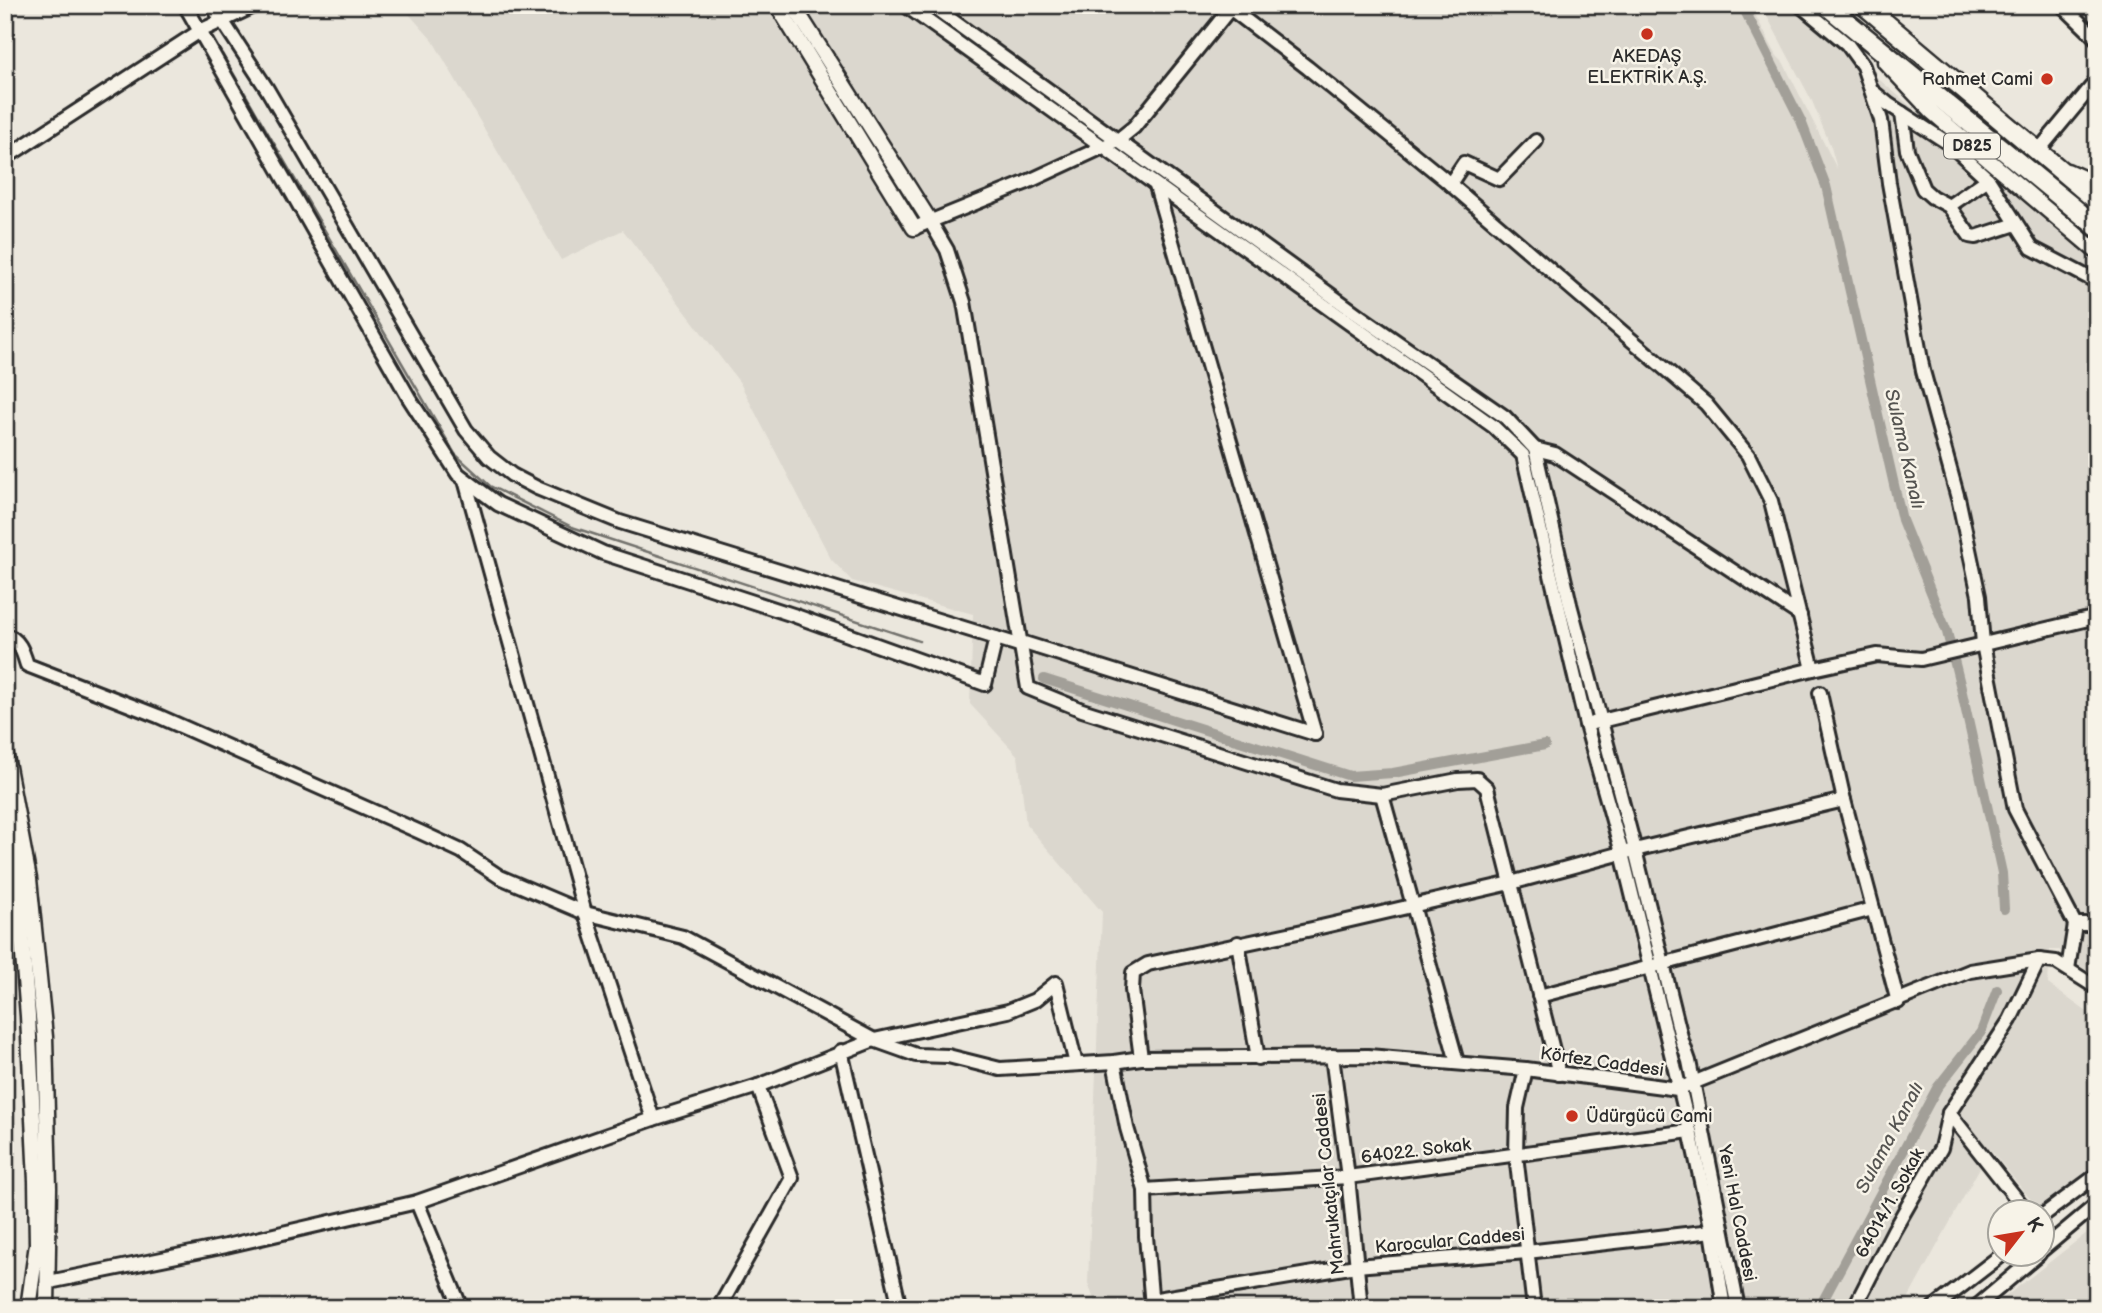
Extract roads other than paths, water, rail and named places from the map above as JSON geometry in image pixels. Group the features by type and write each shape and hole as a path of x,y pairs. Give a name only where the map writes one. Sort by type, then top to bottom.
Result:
{"highway":[{"name":"D825","path":"1826,5 1855,30"},
{"name":"D825","path":"1864,5 2039,150 2054,166"},
{"path":"1855,30 2097,227"},
{"path":"2054,166 2097,201"}],"main road":[{"path":"776,5 914,228"},
{"path":"793,5 930,221"},
{"name":"D825","path":"1855,30 1932,112 2097,252"},
{"name":"D825","path":"2054,166 2097,187"},
{"path":"5,751 29,879 45,1037 49,1282 47,1308"},
{"path":"5,814 17,882 28,1016 36,1181 37,1244 28,1308"}],"street":[{"path":"185,5 410,398 458,474 465,480 498,504 603,553 793,615 985,684 996,638"},
{"path":"212,5 267,89 466,430 489,457 512,475 620,522 1315,734 1156,186 1157,168"},
{"path":"5,158 200,32 257,5"},
{"path":"905,5 1493,426 1523,455 1586,725 1656,965"},
{"path":"931,5 1357,314 1505,416 1535,449 1570,604 1635,850 1656,965"},
{"path":"1800,5 1847,44 1863,66 1881,120 1889,183 1923,371 1959,502 1979,596 1983,644 2015,809 2075,924 2068,969"},
{"path":"2062,5 2097,38"},
{"path":"914,228 1025,183 1118,140 1134,127 1230,6 1450,184 1706,404 1748,455 1771,501 1813,668"},
{"path":"2039,150 2097,80"},
{"path":"1872,90 1951,145 1987,179 2032,248 2097,282"},
{"path":"1902,113 1907,150 1923,189 1949,206 1973,237 2016,224"},
{"path":"1450,184 1464,163 1499,179 1536,141"},
{"path":"1949,206 1987,179"},
{"path":"930,221 947,250 964,302 1028,688 1082,710 1336,790 1382,795 1458,780 1477,779 1487,788 1559,1074"},
{"path":"1535,449 1555,454 1800,615"},
{"path":"465,480 586,914 653,1119"},
{"path":"1586,725 1813,668 1878,655 1921,659 2097,617"},
{"name":"Körfez Caddesi","path":"5,635 12,637 22,648 27,665 158,716 420,832 461,852 500,877 586,914 683,937 874,1040 916,1055 948,1056 1000,1069 1141,1058 1368,1056 1526,1069 1678,1090 1970,971 2039,960 2056,962 2097,988"},
{"path":"1819,693 1844,800 1898,1002"},
{"path":"1382,795 1457,1062"},
{"path":"1141,1058 1132,990 1133,973 1148,964 1511,883 1622,853 1844,800"},
{"path":"1539,996 1873,909"},
{"path":"2075,924 2097,924"},
{"path":"1238,943 1258,1058"},
{"name":"64014/1. Sokak","path":"1856,1307 1894,1230 1941,1147 1950,1113 2010,1020 2039,960"},
{"name":"Yeni Hal Caddesi","path":"1656,965 1694,1083 1738,1308"},
{"name":"Yeni Hal Caddesi","path":"1656,965 1678,1090 1712,1231 1724,1308"},
{"path":"49,1282 226,1247 418,1202 653,1119 758,1086 874,1040 1008,1011 1035,1000 1056,983 1076,1064"},
{"path":"841,1051 900,1308"},
{"name":"Mahrukatçılar Caddesi","path":"1332,1056 1361,1308"},
{"path":"1114,1062 1127,1128 1145,1190 1151,1304"},
{"path":"1526,1069 1517,1108 1516,1155 1534,1308"},
{"path":"719,1308 792,1178 758,1086"},
{"path":"1950,1113 2016,1198"},
{"name":"64022. Sokak","path":"1145,1190 1348,1177 1690,1131"},
{"path":"2056,1206 2097,1175"},
{"path":"418,1202 461,1308"},
{"path":"2056,1239 2097,1204"},
{"name":"Karocular Caddesi","path":"1151,1304 1356,1266 1527,1252 1712,1231"},
{"path":"1933,1308 1986,1267"},
{"path":"1975,1308 2021,1268"}],"waterway":[{"path":"194,5 199,15"},
{"name":"Sulama Kanalı","path":"1742,5 1801,121 1826,186 1902,520 1947,632 1961,688 2002,873 2004,909"},
{"path":"222,54 455,454 490,486 572,527 919,641"},
{"path":"1044,679 1350,776 1393,773 1545,745"},
{"name":"Sulama Kanalı","path":"1819,1308 1937,1088 1981,1032 1997,990"}],"place":[{"name":"AKEDAŞ ELEKTRİK A.Ş.","path":"1647,34"},
{"name":"Rahmet Cami","path":"2047,79"},
{"name":"Üdürgücü Cami","path":"1572,1116"}]}
